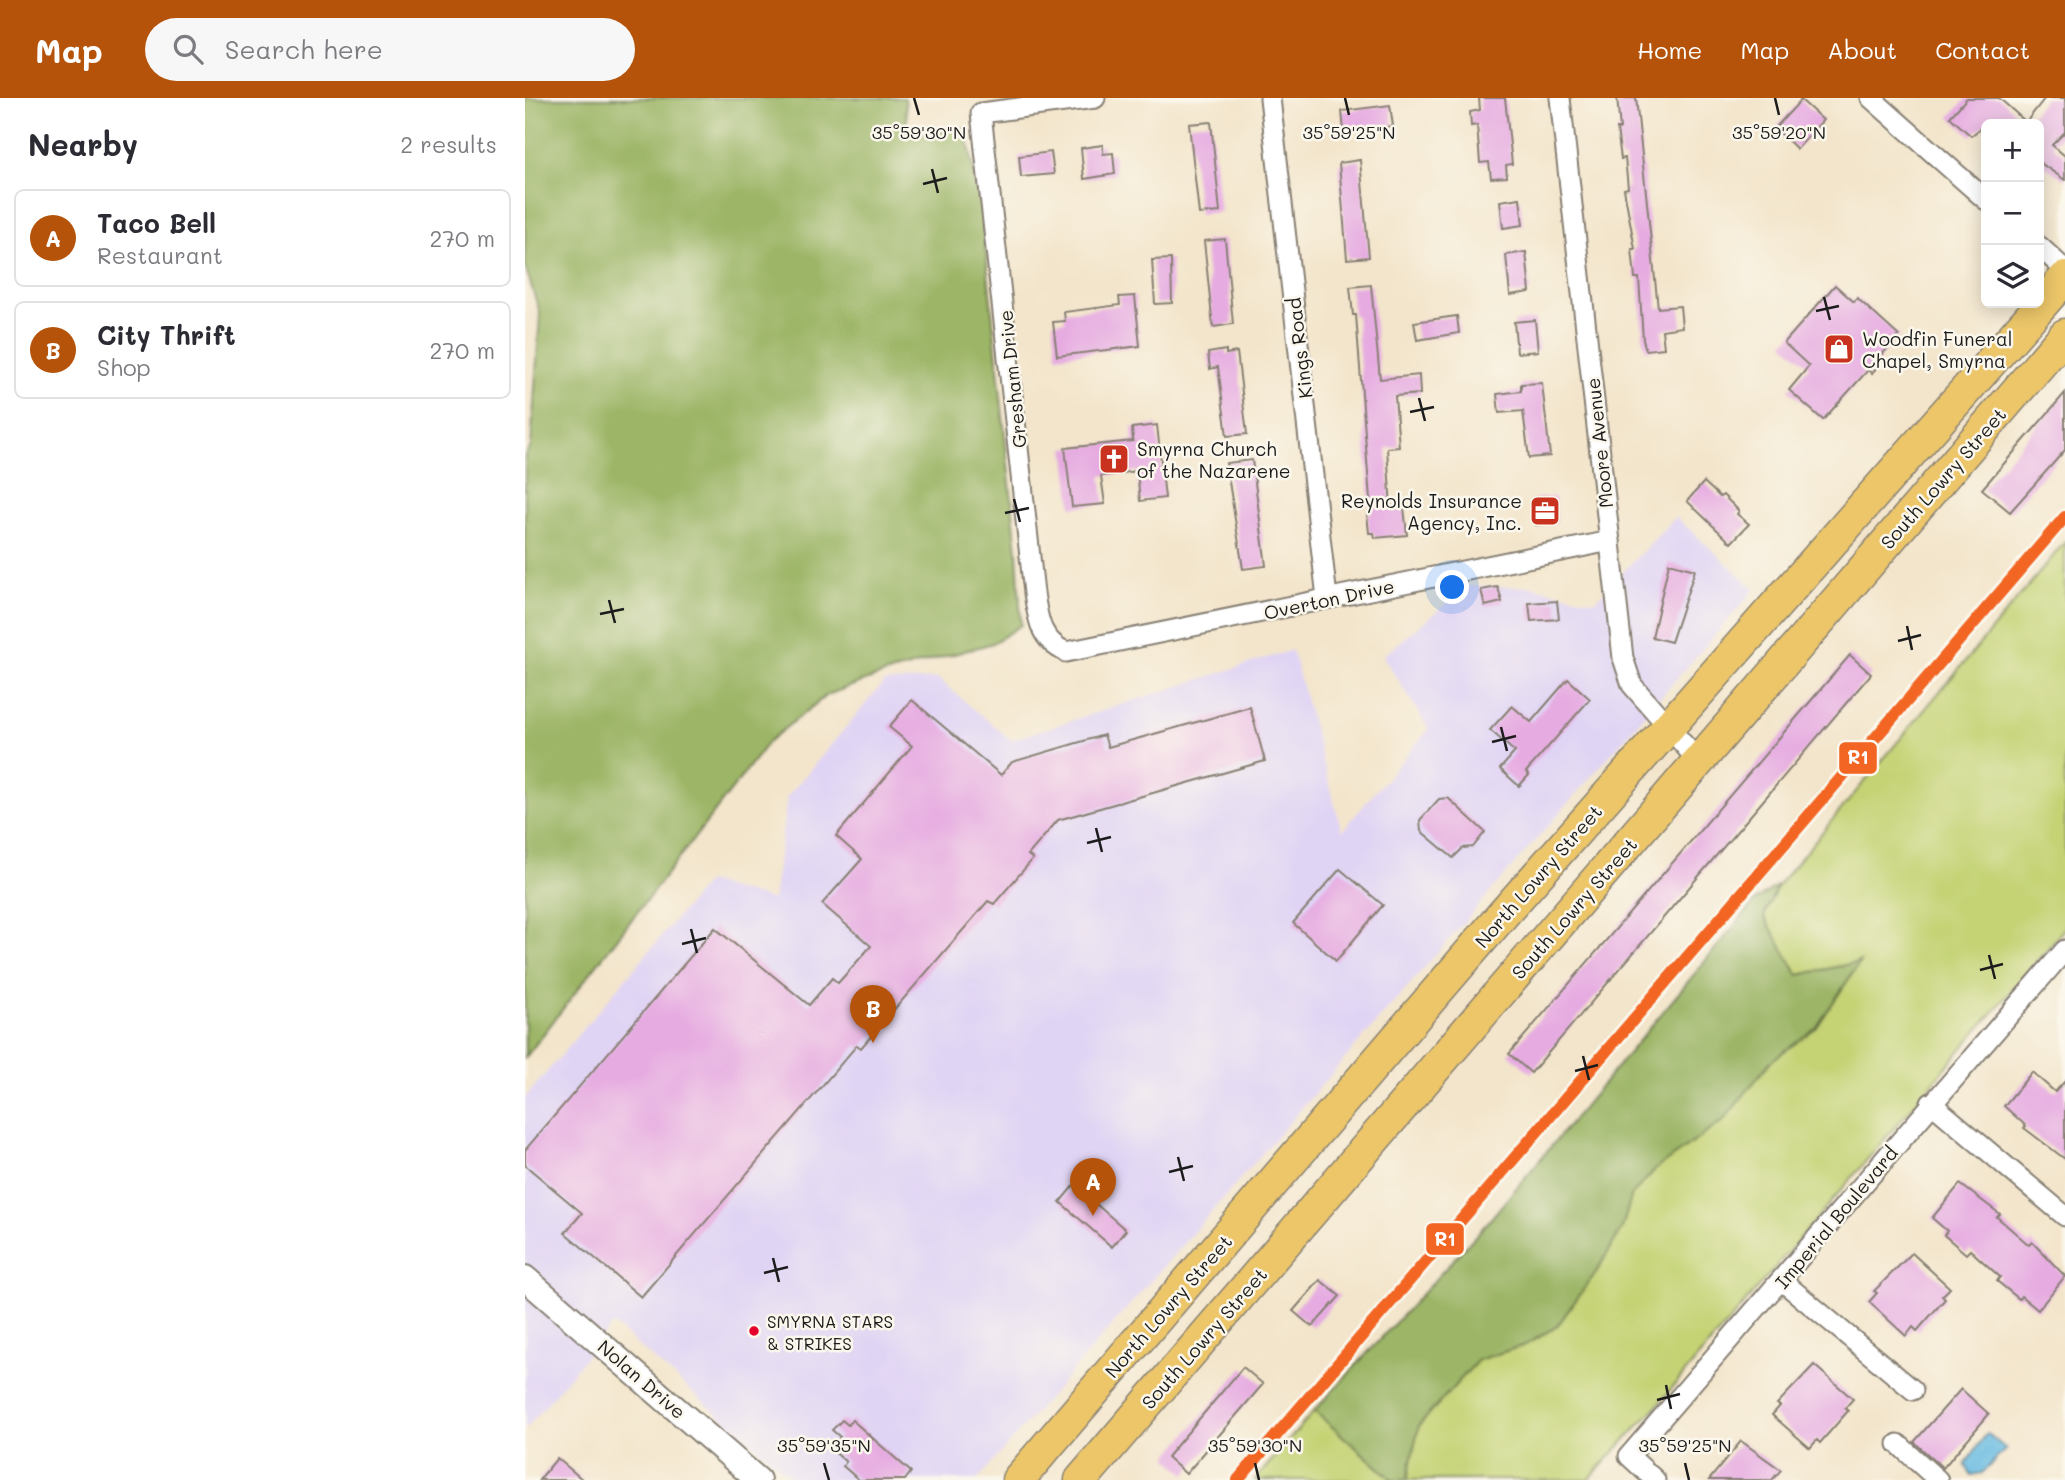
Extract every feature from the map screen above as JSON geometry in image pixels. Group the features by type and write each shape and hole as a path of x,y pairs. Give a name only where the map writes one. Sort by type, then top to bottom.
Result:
{"main road":[{"name":"North Lowry Street","path":"1019,1480 1668,726 2065,278"},
{"name":"South Lowry Street","path":"1081,1480 2065,335"},
{"path":"1906,458 1936,485"},
{"path":"1377,1063 1415,1092"}],"street":[{"name":"Gresham Drive","path":"1050,643 1038,618 1034,593 981,113 1094,98"},
{"name":"Kings Road","path":"1270,98 1327,598"},
{"name":"Moore Avenue","path":"1560,98 1627,673 1633,685 1699,762"},
{"path":"1871,98 1981,196"},
{"path":"2044,251 2065,270"},
{"name":"Overton Drive","path":"1050,643 1066,652 1610,541"},
{"name":"Imperial Boulevard","path":"1655,1480 1629,1456 2065,950"},
{"path":"1931,1103 2065,1216"},
{"name":"Nolan Drive","path":"525,1278 746,1476"},
{"path":"1782,1281 1913,1390"},
{"path":"1898,1444 1932,1478"}],"shaded area":[{"path":"1676,517 1755,589 977,1480 794,1480 613,1324 525,1430 525,1098 707,882 773,900 787,797 884,682 938,679 1011,740 1292,650 1342,831 1429,729 1383,656 1468,586 1533,587 1595,601"}],"green space":[{"path":"525,98 905,98 908,135 966,128 982,216 1017,550 1021,625 993,643 884,674 827,695 769,741 525,1058 525,455 531,446 540,313 525,266"},
{"path":"2065,542 2065,928 1655,1408 1588,1480 1407,1480 1419,1425 1478,1360 1525,1345 1557,1326 1597,1271 1622,1228 1632,1194 1660,1164 1723,1121 1771,1060 1816,1028 1860,962 1798,975 1763,916 1778,885"},
{"path":"1778,885 1764,916 1798,975 1860,962 1816,1028 1771,1061 1723,1121 1657,1168 1632,1194 1622,1228 1597,1271 1557,1326 1525,1345 1478,1360 1419,1425 1407,1480 1393,1480 1314,1411 1488,1222 1756,900"},
{"path":"1314,1411 1393,1480 1255,1480"}],"water":[{"path":"1987,1433 2006,1449 1982,1473 1972,1475 1965,1465"}],"building":[{"path":"1479,98 1505,98 1512,164 1506,165 1507,177 1491,178 1489,162 1480,163 1477,125 1471,126 1470,112 1480,110"},
{"path":"1617,98 1636,98 1658,308 1680,306 1682,327 1662,330 1664,348 1646,350 1643,340 1639,278 1635,278 1632,249 1635,249 1624,189 1628,188 1625,158 1621,159 1617,129 1620,129"},
{"path":"1967,98 1999,98 2023,119 1981,119 1981,128 1971,136 1950,117"},
{"path":"2045,98 2065,98 2065,132 2052,145 2065,156 2065,180 2044,165 2044,119 2028,119"},
{"path":"1801,100 1823,120 1797,149 1775,128"},
{"path":"1390,105 1393,126 1344,132 1342,111"},
{"path":"1211,122 1220,212 1199,214 1189,124"},
{"path":"1103,145 1103,154 1113,153 1115,174 1084,179 1081,148"},
{"path":"1051,152 1054,174 1021,177 1019,156"},
{"path":"1360,160 1369,257 1347,259 1339,163"},
{"path":"1520,198 1523,225 1503,228 1500,201"},
{"path":"1225,239 1233,324 1213,327 1204,241"},
{"path":"1526,252 1530,292 1510,295 1506,255"},
{"path":"1171,259 1172,303 1155,304 1152,260"},
{"path":"1371,285 1380,379 1419,375 1420,394 1395,396 1399,447 1387,448 1391,508 1404,507 1407,535 1375,538 1374,533 1369,533 1367,514 1371,513 1356,315 1353,315 1350,287"},
{"name":"Woodfin Funeral Chapel, Smyrna","path":"1835,285 1854,302 1857,298 1899,336 1878,359 1881,362 1872,373 1868,370 1823,420 1789,390 1809,366 1784,343"},
{"path":"1135,296 1140,346 1057,356 1053,322 1065,321 1064,312 1120,305 1119,297"},
{"path":"1457,316 1459,333 1417,340 1414,322"},
{"path":"1535,320 1538,351 1517,353 1514,322"},
{"path":"1226,350 1226,354 1237,352 1247,434 1227,436 1218,367 1210,369 1208,353"},
{"path":"1542,383 1550,456 1529,458 1523,411 1499,413 1497,394 1521,391 1521,384"},
{"path":"2065,393 2065,450 2010,512 1982,489"},
{"name":"Smyrna Church of the Nazarene","path":"1157,425 1165,498 1140,501 1137,471 1101,476 1105,504 1072,507 1065,448 1133,441 1132,428"},
{"path":"1252,460 1266,566 1243,569 1226,463"},
{"path":"1704,482 1720,497 1723,495 1739,511 1737,514 1749,524 1731,543 1687,501"},
{"name":"Reynolds Insurance Agency, Inc.","path":"1555,497 1557,523 1536,525 1533,499"},
{"path":"1669,563 1695,570 1671,642 1652,637"},
{"path":"1498,587 1502,602 1485,606 1481,590"},
{"path":"1557,601 1559,619 1531,621 1529,603"},
{"path":"1850,655 1871,674 1531,1073 1509,1054"},
{"path":"1568,679 1590,699 1526,772 1529,775 1519,786 1500,769 1515,752 1490,730 1512,706 1531,722"},
{"path":"912,700 1001,775 1012,762 1104,735 1108,747 1250,707 1265,761 1058,820 1028,855 1033,859 994,904 988,901 861,1048 857,1045 641,1297 565,1233 582,1213 525,1165 525,1150 715,928 809,1005 832,978 838,983 871,946 822,904 862,859 836,836 912,746 889,727"},
{"path":"1448,798 1485,832 1473,847 1463,848 1453,858 1421,831 1420,820 1439,799"},
{"path":"1340,869 1383,905 1336,961 1293,923"},
{"path":"2032,1072 2055,1092 2065,1081 2065,1159 2024,1128 2026,1126 2004,1106"},
{"path":"1960,1184 2000,1214 1997,1217 2029,1245 2032,1242 2065,1276 2038,1310 1997,1281 2000,1277 1970,1250 1966,1254 1944,1235 1947,1231 1932,1218"},
{"path":"1074,1185 1126,1230 1112,1247 1060,1202"},
{"path":"1912,1253 1950,1288 1942,1296 1945,1299 1917,1331 1913,1327 1906,1336 1869,1302 1877,1293 1874,1291"},
{"path":"1320,1280 1340,1296 1312,1327 1293,1311"},
{"path":"1814,1365 1853,1399 1845,1408 1848,1411 1820,1443 1817,1440 1810,1448 1772,1415 1780,1406 1777,1404"},
{"path":"1243,1367 1263,1384 1186,1474 1167,1457"},
{"path":"1961,1389 1989,1414 1943,1468 1914,1442"},
{"path":"842,1420 848,1425 852,1420 911,1472 905,1480 859,1480 843,1466 846,1462 831,1449 840,1437 832,1430"},
{"path":"1741,1441 1781,1470 1772,1480 1709,1480"},
{"path":"557,1458 583,1480 539,1480"}],"transit line":[{"name":"R1","path":"1238,1480 2065,517"}],"place":[{"name":"Woodfin Funeral Chapel, Smyrna","path":"1839,349"},
{"name":"Smyrna Church of the Nazarene","path":"1114,459"},
{"name":"Reynolds Insurance Agency, Inc.","path":"1545,511"},
{"name":"City Thrift","path":"873,1043"},
{"name":"Taco Bell","path":"1093,1216"},
{"name":"SMYRNA STARS & STRIKES","path":"754,1331"}]}
